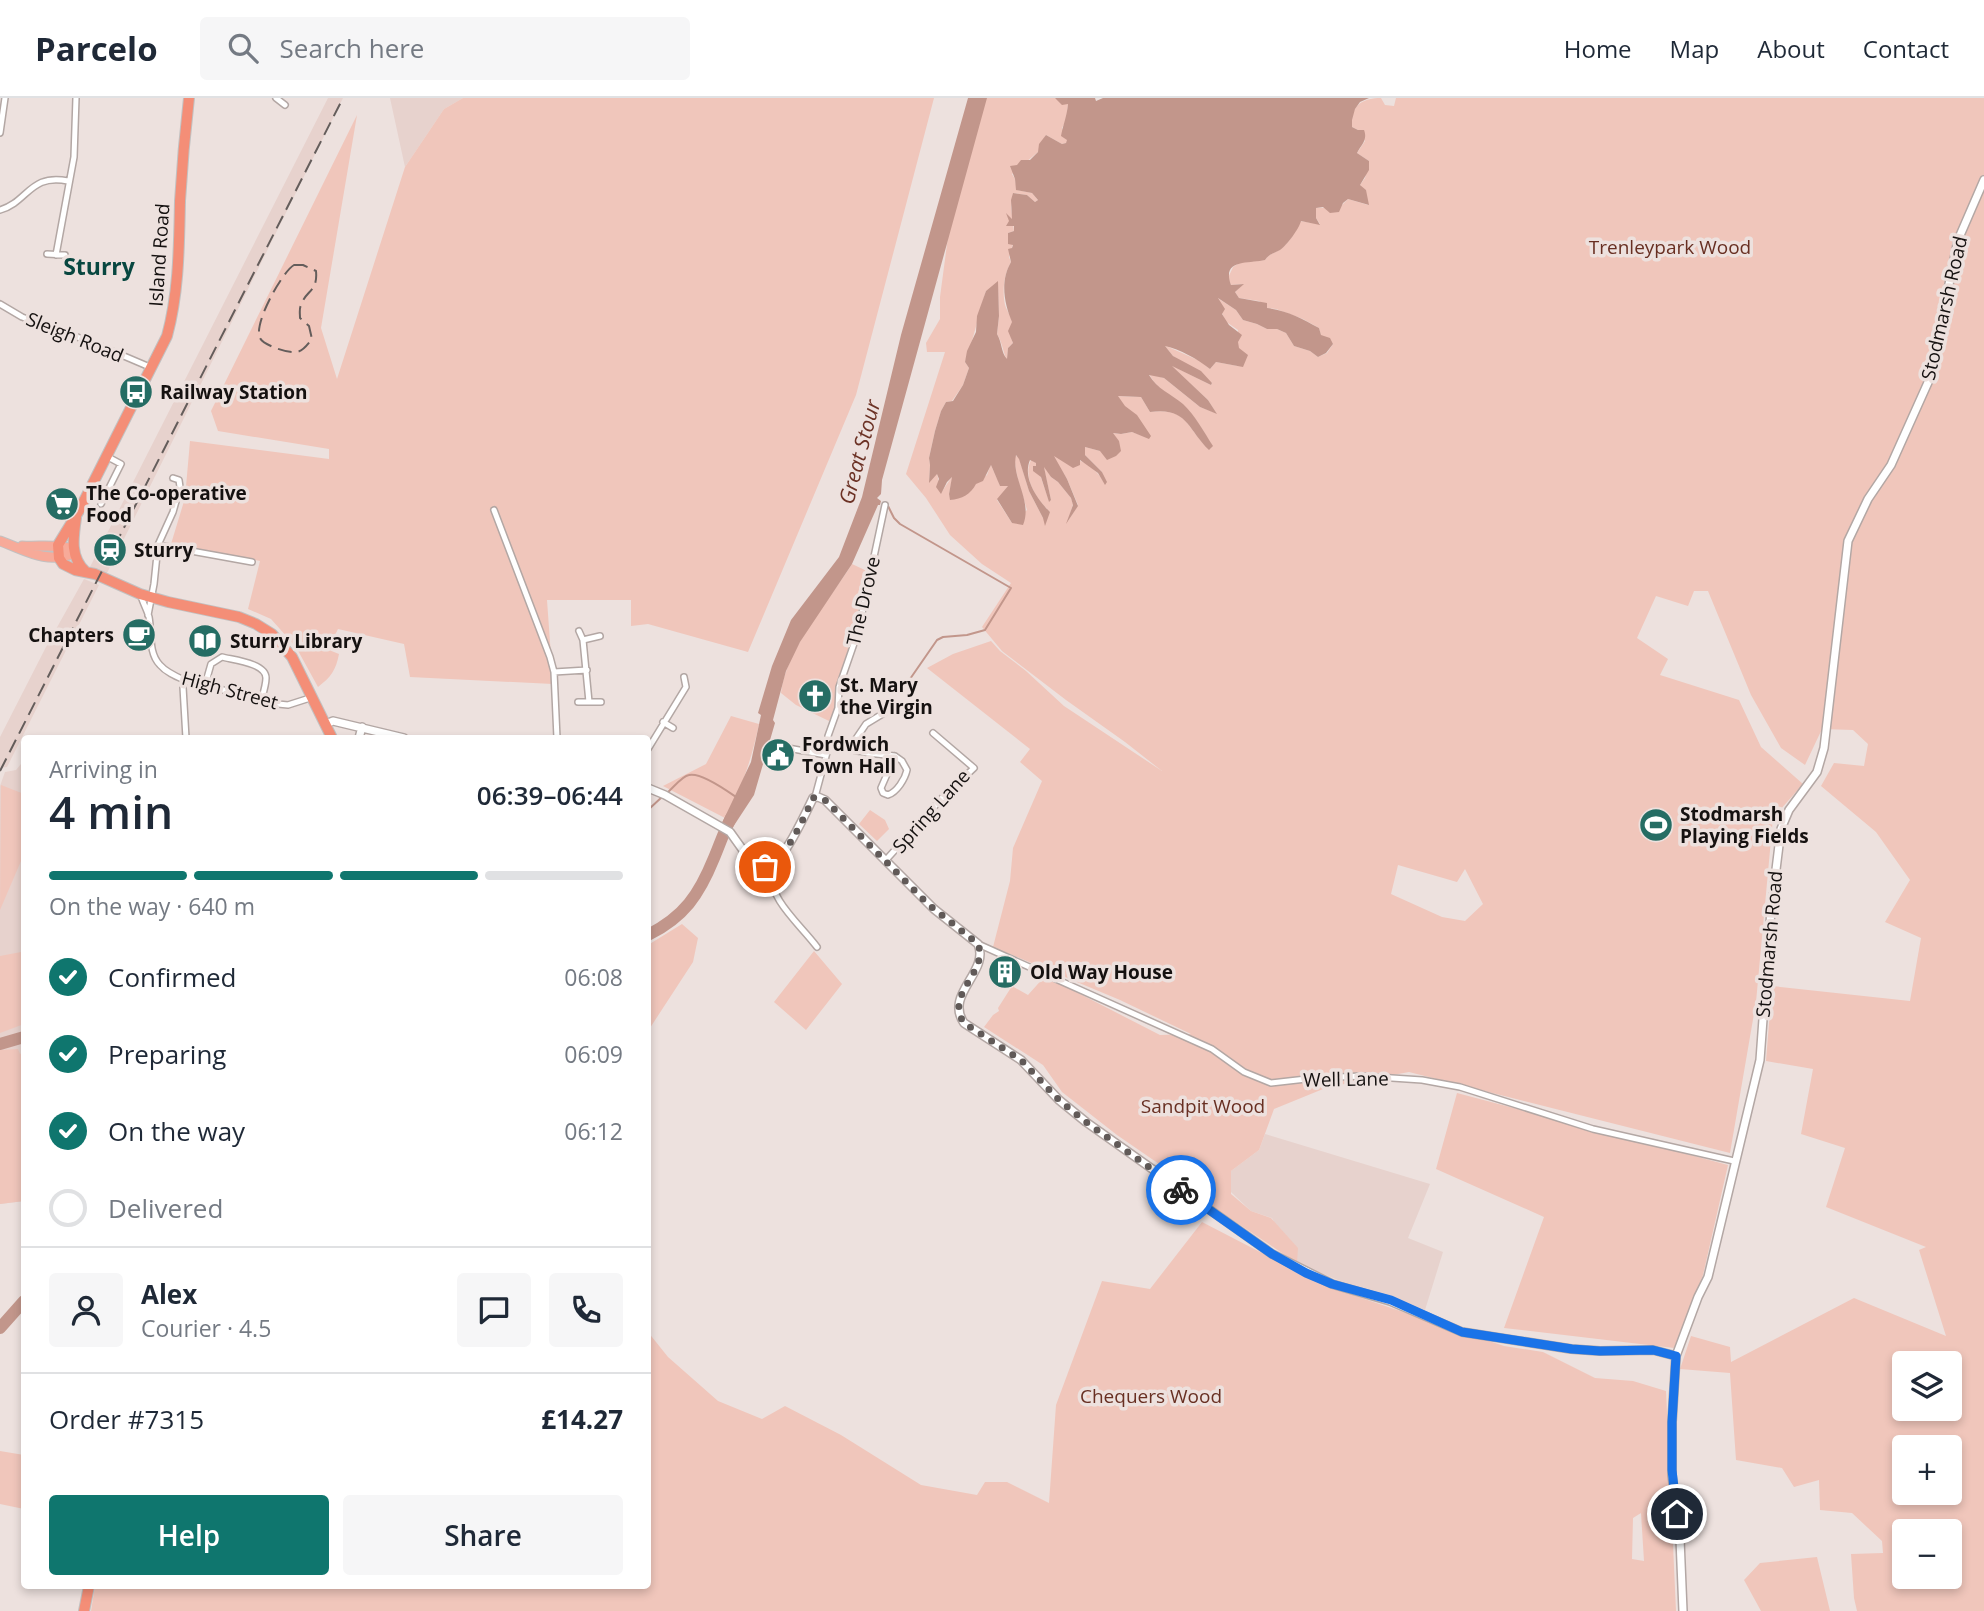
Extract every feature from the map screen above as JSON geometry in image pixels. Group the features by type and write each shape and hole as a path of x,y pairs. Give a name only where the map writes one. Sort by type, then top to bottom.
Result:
{"highway":[{"name":"Island Road","path":"58,545 76,518 108,457 167,336 177,280 189,98"},
{"name":"Island Road","path":"73,552 76,518"},
{"path":"58,545 63,564 75,570 87,572 152,598 216,611 256,624 272,634 292,657 331,735"},
{"path":"73,552 87,572"},
{"path":"84,1611 88,1589"}],"main road":[{"path":"0,541 50,559 73,552"},
{"path":"17,546 58,545 73,552"}],"street":[{"path":"0,133 5,98"},
{"path":"56,255 74,157 76,98"},
{"path":"276,98 285,105"},
{"path":"0,210 10,206 35,184 54,180 68,181"},
{"name":"Stodmarsh Road","path":"1683,1611 1681,1539 1672,1470 1676,1356 1708,1278 1760,1060 1780,829 1789,810 1817,772 1824,748 1848,541 1868,499 1891,465 1930,378 1958,240 1984,180"},
{"path":"10,206 14,214"},
{"path":"47,254 65,255"},
{"name":"Sleigh Road","path":"0,304 22,317 152,368"},
{"path":"101,504 121,464 108,457"},
{"path":"173,478 179,480 180,487 173,512 158,545 190,554 252,562"},
{"name":"The Drove","path":"816,797 827,755 828,738 838,708 839,687 858,632 885,505"},
{"path":"494,510 551,657 557,735"},
{"name":"High Street","path":"148,615 158,545"},
{"name":"High Street","path":"140,594 148,615 156,660 171,674 261,701 288,705 313,697"},
{"path":"579,631 583,640 589,702"},
{"path":"583,640 600,636"},
{"path":"205,685 211,664 222,657 254,665 265,673 261,701"},
{"path":"554,672 587,670"},
{"path":"651,743 686,687 684,677"},
{"path":"184,680 186,735"},
{"path":"578,702 601,702"},
{"path":"849,748 866,724 890,710 894,704"},
{"path":"326,724 332,721 393,735"},
{"path":"663,722 673,728"},
{"path":"360,735 362,727"},
{"name":"Spring Lane","path":"885,862 943,797 974,768 933,733"},
{"path":"828,738 849,748 895,756 902,761 907,770 906,775 893,793 888,795 883,793 881,788 895,756"},
{"path":"777,746 827,755"},
{"path":"651,789 730,832 746,853 769,868"},
{"path":"769,868 785,850 813,798 825,800 934,909 978,944 981,951 980,960 958,1004 959,1016 964,1023 1021,1060 1059,1100 1086,1122 1212,1214 1272,1254 1332,1284 1391,1300 1462,1332 1572,1349 1653,1350 1676,1356"},
{"path":"769,868 774,892 817,947"},
{"name":"Well Lane","path":"978,944 1212,1049 1244,1072 1271,1083 1315,1077 1362,1076 1422,1080 1461,1087 1593,1129 1734,1161"}],"shaded area":[{"path":"328,98 343,98 106,575 90,567"},
{"path":"390,98 463,98 444,109 405,167"},
{"name":"Great Stour","path":"968,98 987,98 882,480 881,494 877,498 881,501 880,505 852,564 800,642 786,671 773,720 775,723 754,795 733,827 728,830 722,823 751,762 761,715 758,713 772,666 791,620 839,557 862,497 901,335"},
{"path":"1055,98 1095,98 1096,101 1103,98 1369,98 1360,102 1355,109 1352,127 1364,130 1365,134 1364,142 1357,153 1369,161 1369,170 1360,185 1366,190 1369,205 1348,199 1339,212 1330,213 1323,207 1316,208 1316,218 1320,225 1301,221 1280,250 1265,260 1239,264 1230,270 1231,285 1244,284 1235,292 1239,298 1267,303 1267,308 1301,318 1319,328 1321,335 1330,338 1333,344 1326,353 1318,357 1310,351 1294,346 1286,333 1243,320 1236,310 1218,298 1225,309 1222,314 1229,325 1242,335 1238,342 1239,348 1248,355 1243,367 1216,362 1210,369 1177,349 1165,346 1173,356 1201,371 1212,383 1211,385 1172,366 1208,400 1217,414 1200,407 1164,378 1149,375 1160,388 1187,408 1213,446 1209,450 1180,416 1163,411 1150,412 1141,397 1118,396 1125,406 1137,415 1151,436 1149,439 1132,432 1113,433 1119,441 1121,451 1107,460 1100,451 1085,447 1085,455 1102,472 1107,482 1105,485 1098,473 1080,460 1080,465 1073,468 1054,456 1078,506 1066,524 1073,505 1071,498 1044,467 1051,500 1049,502 1041,477 1033,471 1036,463 1030,460 1030,481 1036,495 1050,512 1045,526 1016,455 1016,472 1025,507 1023,525 1012,523 997,499 1008,486 1000,486 991,465 983,481 976,484 969,493 950,500 952,477 941,494 936,487 939,479 937,474 929,483 929,458 941,411 946,402 953,401 969,368 965,362 967,351 976,332 977,316 986,291 998,281 997,334 1007,359 1008,348 1013,343 1008,331 1012,322 1005,300 1004,284 1011,262 1008,249 1013,245 1008,244 1008,233 1014,231 1014,226 1006,226 1009,221 1006,213 1012,219 1013,193 1027,195 1035,202 1038,200 1032,193 1016,190 1010,166 1017,165 1021,160 1030,160 1038,152 1039,144 1046,135 1062,144 1066,143 1067,140 1061,136 1068,104 1062,105"},
{"path":"84,579 99,585 7,767 0,768 0,737"},
{"path":"21,764 21,1201 0,1204 0,786 5,772 16,770"},
{"path":"1265,1134 1430,1184 1408,1238 1443,1252 1425,1310 1297,1263 1272,1218 1251,1211 1231,1192 1231,1171 1259,1150"}],"green space":[{"path":"463,98 934,98 856,395 748,652 648,624 631,626 631,600 547,600 553,684 410,677 404,644 338,629 328,640 332,645 329,650 339,654 336,664 330,676 318,687 296,647 271,619 248,609 260,561 171,544 185,498 190,441 329,459 329,449 218,431 211,411 357,115 321,328 337,379 405,167 444,109"},
{"path":"984,98 1055,98 1068,104 1066,121 1062,128 1068,140 1066,143 1062,144 1046,135 1038,152 1012,174 1017,190 1032,193 1038,200 1035,202 1027,195 1013,193 1011,207 1014,231 1008,233 1009,244 1013,244 1004,288 1013,343 1008,348 1007,361 997,334 998,287 986,291 965,362 969,368 963,385 941,411 929,458 929,481 937,473 941,493 953,475 949,494 951,500 987,475 991,464 1000,486 1009,485 997,500 1012,523 1027,510 1017,476 1015,455 1019,458 1029,491 1043,518 1050,512 1032,488 1028,474 1031,460 1036,463 1049,501 1051,500 1043,464 1071,498 1073,504 1068,521 1078,505 1067,479 1052,455 1089,465 1105,484 1102,472 1085,455 1085,447 1100,451 1112,433 1132,432 1149,438 1116,396 1141,397 1150,412 1163,411 1180,416 1202,442 1210,449 1212,446 1190,413 1157,385 1149,374 1164,378 1200,407 1216,413 1208,400 1169,364 1211,385 1212,383 1173,356 1164,345 1200,361 1210,369 1216,362 1238,366 1238,330 1225,321 1216,297 1236,310 1243,320 1286,333 1294,346 1310,351 1318,357 1327,353 1333,344 1321,336 1319,328 1303,319 1267,308 1259,301 1239,298 1235,292 1243,284 1231,285 1228,278 1233,267 1241,262 1265,260 1282,248 1292,237 1300,221 1320,224 1316,218 1316,208 1340,207 1348,199 1368,205 1360,185 1365,178 1369,161 1357,153 1365,141 1358,130 1352,127 1353,113 1363,101 1381,98 1385,105 1394,106 1396,98 1984,98 1984,1611 1857,1611 1851,1554 1883,1553 1882,1541 1852,1513 1820,1510 1819,1480 1794,1487 1782,1468 1736,1460 1730,1373 1680,1369 1691,1336 1730,1347 1731,1362 1854,1298 1946,1336 1919,1250 1926,1247 1826,1207 1845,1148 1801,1134 1813,1069 1766,1061 1772,986 1910,1001 1921,938 1885,922 1910,880 1876,832 1821,786 1834,763 1864,766 1868,744 1853,730 1822,729 1805,765 1781,748 1751,695 1708,591 1694,591 1688,606 1656,596 1637,638 1668,659 1660,675 1739,700 1761,747 1803,784 1773,818 1756,1002 1730,1153 1409,1072 1328,1087 1274,1109 1259,1150 1231,1171 1231,1194 1251,1211 1271,1218 1298,1248 1297,1263 1215,1208 1178,1177 1117,1135 1062,1092 1043,1065 984,1027 999,1011 998,1008 1012,986 1028,995 1045,976 1160,1035 1191,1034 1120,1000 993,947 1010,881 1013,848 1042,781 1020,762 1030,749 927,668 953,654 991,641 1000,651 1064,706 1162,771 1002,651 982,627 1011,583 982,564 950,535 926,498 906,474 945,352 927,352 926,343 940,319 940,297 950,222","holes":["1398,865 1457,882 1465,869 1483,904 1465,921 1442,917 1391,894"]},
{"path":"852,564 867,571 855,628 843,665 836,707 829,721 796,705 781,693 791,659"},
{"path":"731,716 759,724 746,772 725,818 663,786 706,764"},
{"path":"1,785 21,793 21,861 0,910"},
{"path":"870,810 885,820 889,829 877,841 859,824"},
{"path":"682,924 698,938 693,962 651,1026 651,943"},
{"path":"814,951 842,984 806,1030 774,1002"},
{"path":"21,952 21,1025 0,1033 0,956"},
{"path":"18,1049 21,1201 0,1204 0,1050"},
{"path":"1457,1093 1728,1165 1703,1275 1674,1348 1504,1328 1544,1217 1436,1169"},
{"name":"Chequers Wood","path":"1202,1222 1326,1286 1504,1346 1543,1352 1595,1378 1633,1381 1666,1391 1676,1611 91,1611 95,1589 651,1589 651,1336 668,1357 718,1401 762,1419 785,1406 841,1435 921,1485 977,1495 985,1482 1007,1482 1049,1503 1056,1405 1102,1281 1150,1289","holes":["1641,1513 1644,1561 1632,1559 1633,1518"]},
{"path":"0,1451 21,1454 21,1508 0,1504"},
{"path":"1817,1557 1830,1611 1761,1611 1744,1580 1760,1563"}],"waterway":[{"path":"888,506 900,524 1011,588 985,630 937,640 910,679"},
{"name":"Great Stour","path":"667,793 683,778 694,775 713,782 736,797"},
{"name":"Great Stour","path":"651,807 663,796"},
{"name":"Great Stour","path":"651,933 671,921 696,894 731,818"},
{"name":"Great Stour","path":"0,1044 21,1038"},
{"name":"Great Stour","path":"0,1328 21,1304"}],"railway":[{"path":"0,771 343,98"},
{"path":"294,265 303,265 316,271 315,283 303,300 300,310 300,318 309,326 312,339 298,352 276,348 262,341 259,331 270,299 294,265"}],"way so far":[{"path":"765,867 774,865 785,850 813,798 825,800 928,904 978,944 981,951 980,960 958,1004 959,1016 964,1023 1021,1060 1059,1100 1086,1122 1181,1190"}],"place":[{"name":"Railway Station","path":"136,392"},
{"name":"The Co-operative Food","path":"62,504"},
{"name":"Sturry","path":"110,550"},
{"name":"Chapters","path":"139,635"},
{"name":"Sturry Library","path":"205,641"},
{"name":"St. Mary the Virgin","path":"815,696"},
{"name":"Fordwich Town Hall","path":"778,755"},
{"name":"Stodmarsh Playing Fields","path":"1656,825"},
{"name":"Old Way House","path":"1005,972"}],"district":[{"name":"Sturry","path":"99,267"}],"route":[{"path":"1181,1190 1272,1254 1306,1273 1332,1284 1391,1300 1462,1332 1572,1349 1653,1350 1676,1356 1672,1470 1677,1514"}],"park label":[{"name":"Trenleypark Wood","path":"1670,247"},
{"name":"Sandpit Wood","path":"1203,1106"}]}
